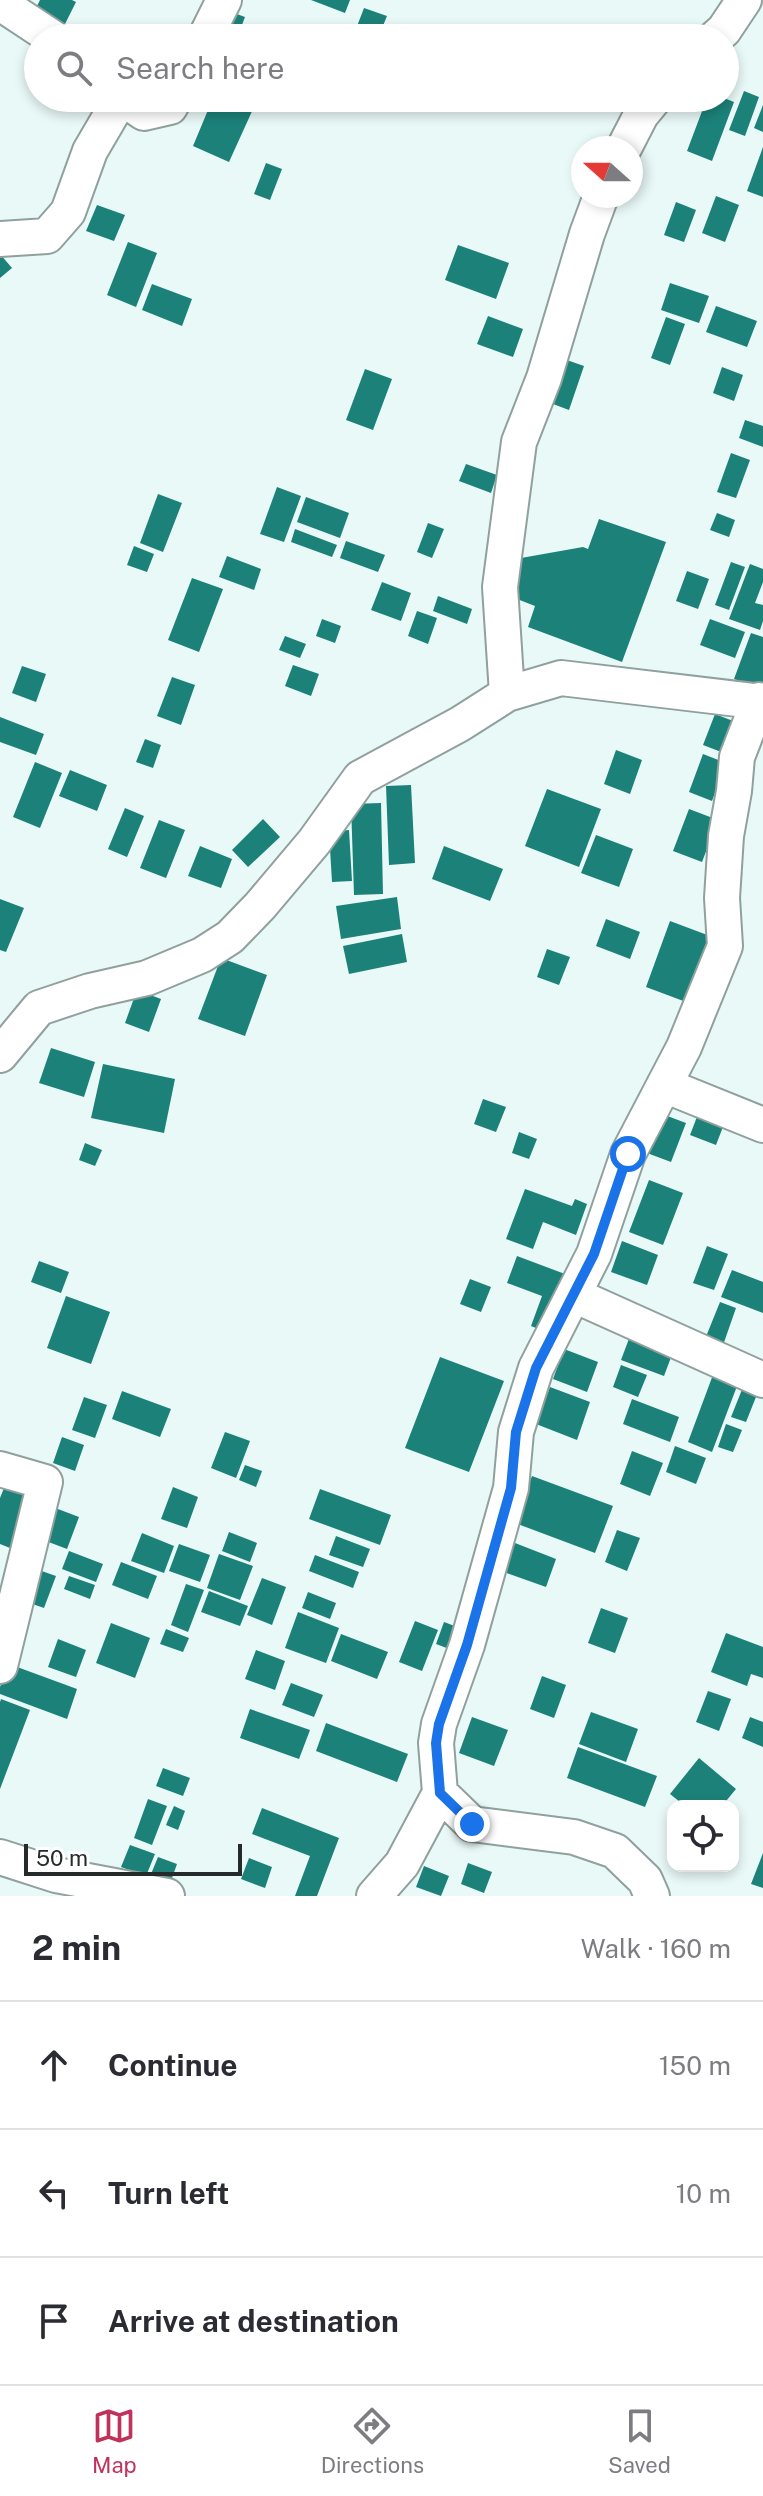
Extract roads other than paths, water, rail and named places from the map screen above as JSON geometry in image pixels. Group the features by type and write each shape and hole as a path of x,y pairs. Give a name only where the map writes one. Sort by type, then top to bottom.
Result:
{"street":[{"path":"212,24 224,0"},
{"path":"728,24 744,0"},
{"path":"0,3 32,24"},
{"path":"0,239 47,236 68,212 90,151 114,112"},
{"path":"630,136 643,112"},
{"path":"507,694 500,587 519,442 544,378 597,208"},
{"path":"0,1055 39,1008 90,991 147,978 202,955 230,937 314,842 360,778 460,724 507,694 561,678 761,701 737,757 726,836 722,898 725,946 700,1011 628,1154 594,1254 536,1368 516,1432 511,1488 467,1645 439,1724 436,1743 440,1793 402,1864 374,1896"},
{"path":"664,1085 763,1125"},
{"path":"574,1295 763,1380"},
{"path":"0,1469 45,1482 0,1666"},
{"path":"440,1793 472,1824 574,1837 615,1851 645,1880 652,1896"},
{"path":"0,1857 56,1875 167,1896"}]}
